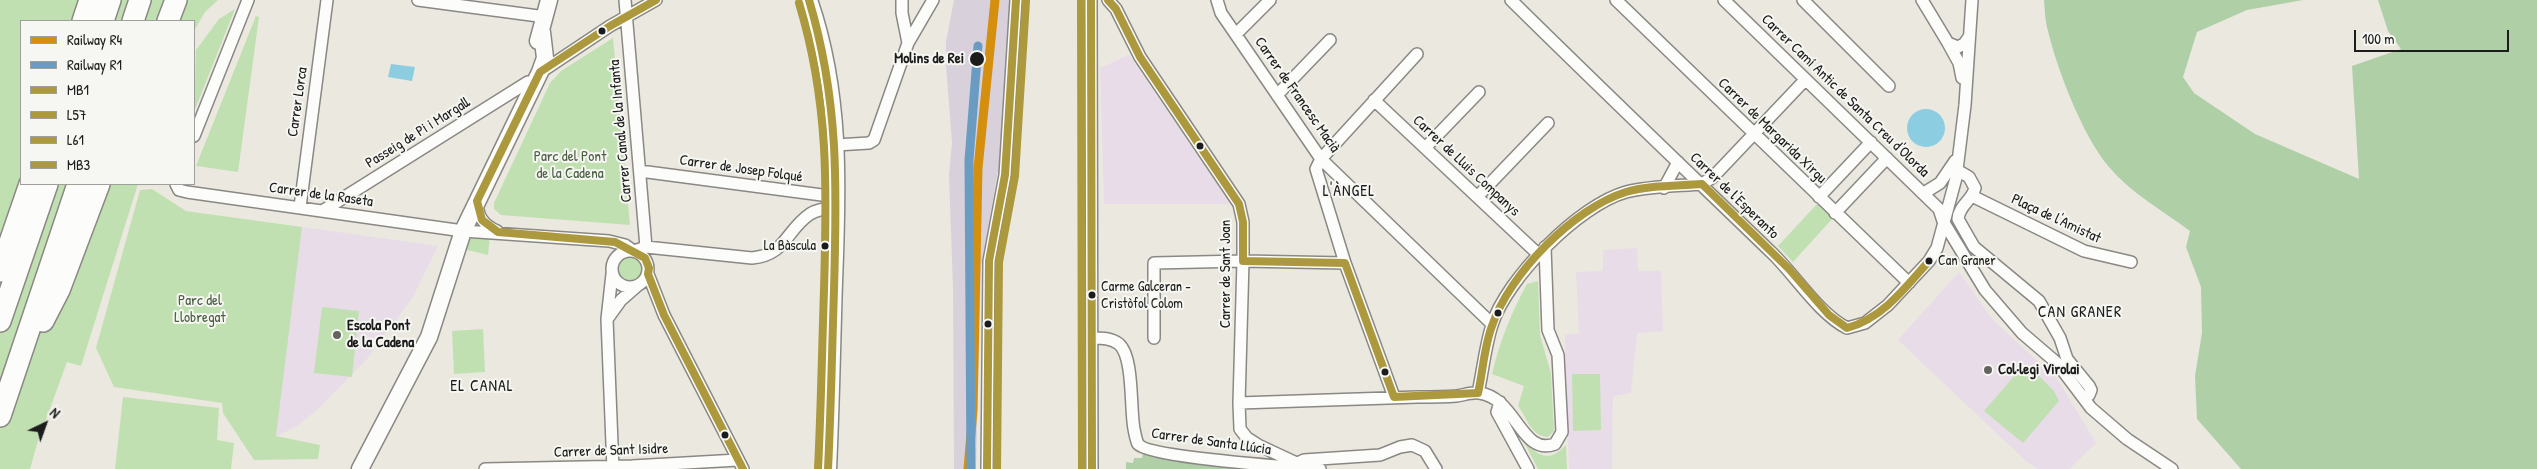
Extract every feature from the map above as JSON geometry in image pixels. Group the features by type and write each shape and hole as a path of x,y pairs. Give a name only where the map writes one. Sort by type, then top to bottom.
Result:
{"highway":[{"path":"83,20 90,0"},
{"path":"103,20 110,0"},
{"path":"132,20 140,0"},
{"path":"160,20 167,0"},
{"path":"168,20 176,0"},
{"path":"0,271 30,185"},
{"path":"0,321 47,185"},
{"path":"0,416 78,185"},
{"path":"13,378 59,290 99,185"}],"street":[{"path":"195,133 248,0"},
{"name":"Carrer Lorca","path":"300,207 327,0"},
{"path":"418,0 481,4 542,31"},
{"path":"360,469 429,337 463,231 540,71 542,31 549,0"},
{"name":"Carrer Canal de la Infanta","path":"625,0 646,246"},
{"name":"Passeig de Pi i Margall","path":"324,210 540,71 656,0"},
{"path":"809,0 825,55 833,102 836,145 837,202 828,469"},
{"path":"902,0 902,13 908,43"},
{"path":"836,145 874,140 908,43 933,0"},
{"path":"987,469 989,261 1005,175 1016,0"},
{"path":"1091,0 1092,469"},
{"name":"Carrer de Sant Joan","path":"1108,0 1116,9 1140,57 1239,204 1243,222 1240,429 1247,438 1299,463"},
{"name":"Carrer de Francesc Macià","path":"1217,0 1221,12 1321,159 1492,324"},
{"path":"1236,34 1270,0"},
{"name":"Carrer de l'Esperanto","path":"1511,0 1789,269 1828,315 1847,328 1865,323 1888,305 1929,262 1937,248 1957,170 1965,105"},
{"name":"Carrer de Margarida Xirgu","path":"1616,0 1909,283"},
{"name":"Carrer Camí Antic de Santa Creu d'Olorda","path":"1724,0 1939,208 1943,221 1985,290 2009,319 2057,362 2098,417 2172,469"},
{"path":"1803,0 1889,86"},
{"path":"1922,0 1948,43 1960,68 1965,105"},
{"path":"1965,105 1972,0"},
{"path":"1948,43 1958,47 1964,44 1969,37"},
{"path":"1277,95 1330,40"},
{"path":"1394,397 1345,263 1316,169 1321,159 1417,54"},
{"path":"1478,393 1492,324 1511,289 1542,250 1562,232 1601,204 1626,192 1702,184 1713,177 1805,80"},
{"path":"1425,148 1479,92"},
{"name":"Carrer de Lluis Companys","path":"1374,100 1478,196 1542,250"},
{"path":"1478,196 1548,123"},
{"path":"1820,197 1871,142"},
{"name":"Carrer Camí Antic de Santa Creu d'Olorda","path":"1924,193 1948,174 1958,155"},
{"path":"1835,213 1887,158"},
{"path":"1664,188 1678,162"},
{"path":"1957,170 1973,182 1975,188 1972,196 1961,207 1958,219 1974,247 2039,300 2060,338 2067,359 2091,390 2089,395 2084,398"},
{"name":"Carrer de Josep Folqué","path":"640,171 837,202"},
{"name":"Carrer de la Raseta","path":"177,186 187,192 463,231 474,225 498,232 615,242 633,250"},
{"name":"Plaça de l'Amistat","path":"1972,196 2084,251 2131,262"},
{"path":"477,201 477,213 480,218 490,228 498,232"},
{"path":"637,286 625,287 615,280 612,271 619,254 646,246 752,258 763,257 780,247 810,214 837,202"},
{"path":"1937,248 1947,241 1952,241 1959,246"},
{"path":"600,242 611,253 612,271 607,319 613,468"},
{"path":"607,319 621,300 642,283 648,274 649,268 645,258 633,250"},
{"path":"1239,403 1478,393 1500,402 1534,443 1550,446 1560,439 1562,432 1558,355 1548,330 1542,250"},
{"path":"1154,338 1154,263 1243,261 1345,263"},
{"path":"648,274 664,315 741,465"},
{"name":"Carrer de Santa Llúcia","path":"1093,338 1107,338 1119,344 1127,355 1132,420 1137,442 1143,449 1168,454 1289,467 1299,463 1305,467 1320,469"},
{"path":"1500,402 1497,412 1528,469"},
{"path":"1299,463 1304,460 1380,455 1400,447 1412,445 1425,451 1436,469"},
{"name":"Carrer de Sant Isidre","path":"486,469 741,465"}],"shaded area":[{"path":"954,0 1012,0 1000,159 981,268 976,469 954,469 953,288 949,175 952,143 946,42"},
{"path":"1129,55 1230,204 1104,204 1100,68"},
{"name":"Escola Pont de la Cadena","path":"302,227 438,246 413,297 366,360 318,409 297,426 275,437"},
{"path":"1637,248 1638,271 1661,271 1663,331 1637,333 1631,393 1613,396 1612,469 1569,469 1565,335 1579,333 1576,272 1603,271 1603,250"},
{"name":"Col·legi Virolai","path":"1959,272 1992,319 2058,380 2096,443 2069,469 2038,469 2027,462 1898,340"}],"green space":[{"path":"0,0 218,0 205,12 195,29 195,20 20,20 20,185 138,185 81,366 67,362 37,444 30,469 0,469"},
{"path":"2044,0 2303,0 2247,10 2197,32 2183,77 2194,93 2255,134 2359,179 2352,66 2401,49 2388,31 2378,0 2537,0 2537,469 2241,469 2197,419 2195,376 2202,333 2201,287 2186,247 2190,231 2127,185 2099,154 2081,121 2064,83 2047,27"},
{"path":"235,9 195,109 196,50 219,19"},
{"path":"256,16 259,17 238,172 196,166"},
{"name":"Parc del Pont de la Cadena","path":"613,38 630,225 501,215 494,209 494,203 550,83 561,71"},
{"name":"Parc del Llobregat","path":"152,189 186,211 302,227 276,436 320,445 318,459 254,460 223,413 222,403 114,387 96,348 140,190"},
{"path":"1818,203 1833,218 1793,262 1778,246"},
{"path":"476,235 490,236 488,255 463,249 470,238"},
{"path":"630,256 639,260 643,269 639,278 630,282 621,278 617,269 621,260"},
{"path":"1538,281 1540,335 1551,374 1554,431 1548,437 1542,436 1533,430 1518,406 1524,386 1492,374 1502,339 1521,295 1527,284"},
{"path":"322,307 359,311 352,377 314,373"},
{"path":"483,329 485,372 454,374 452,331"},
{"path":"2028,365 2054,391 2059,401 2023,443 1984,411 2022,367"},
{"path":"1572,374 1600,374 1601,430 1573,431"},
{"path":"123,397 219,408 217,440 234,443 231,469 115,469"},
{"path":"1525,444 1545,456 1555,454 1566,445 1567,469 1538,469"},
{"path":"1143,453 1152,457 1244,469 1126,469 1126,462 1133,463 1134,458 1142,458"}],"water":[{"path":"391,64 415,67 412,81 388,77"},
{"path":"1926,109 1939,115 1945,128 1939,141 1926,147 1913,141 1907,128 1913,115"}],"rail line":[{"name":"R4","path":"968,469 973,410 978,168 995,0"},
{"name":"R1","path":"971,469 969,160 978,46"}],"transit line":[{"name":"MB1","path":"656,0 610,26 540,72 477,201 482,220 498,232 615,242 645,258 649,268 648,274 664,315 743,469"},
{"name":"L57","path":"809,0 826,73 834,144 836,215 828,469"},
{"name":"MB1","path":"987,469 989,261 1005,175 1016,0"},
{"name":"MB3","path":"1081,0 1082,469"},
{"name":"MB1","path":"1091,0 1092,469"},
{"name":"MB1","path":"1108,0 1116,9 1140,57 1239,204 1243,222 1243,261 1345,263 1394,397 1478,393 1489,334 1501,306 1513,285 1546,245 1565,228 1606,200 1626,192 1654,187 1702,184 1789,269 1829,315 1847,328 1872,317 1882,310 1893,301 1929,261"},
{"name":"MB3","path":"997,469 999,262 1015,176 1026,1"},
{"name":"L61","path":"799,3 816,75 824,145 826,216 818,469"}],"place":[{"name":"Molins de Rei","path":"977,59"},
{"name":"La Bàscula","path":"825,246"},
{"name":"Can Graner","path":"1929,261"},
{"name":"Carme Galceran - Cristòfol Colom","path":"1092,295"},
{"name":"Escola Pont de la Cadena","path":"337,335"},
{"name":"Col·legi Virolai","path":"1988,370"}],"district":[{"name":"L'ÀNGEL","path":"1349,192"},
{"name":"CAN GRANER","path":"2080,313"},
{"name":"EL CANAL","path":"482,387"}]}
